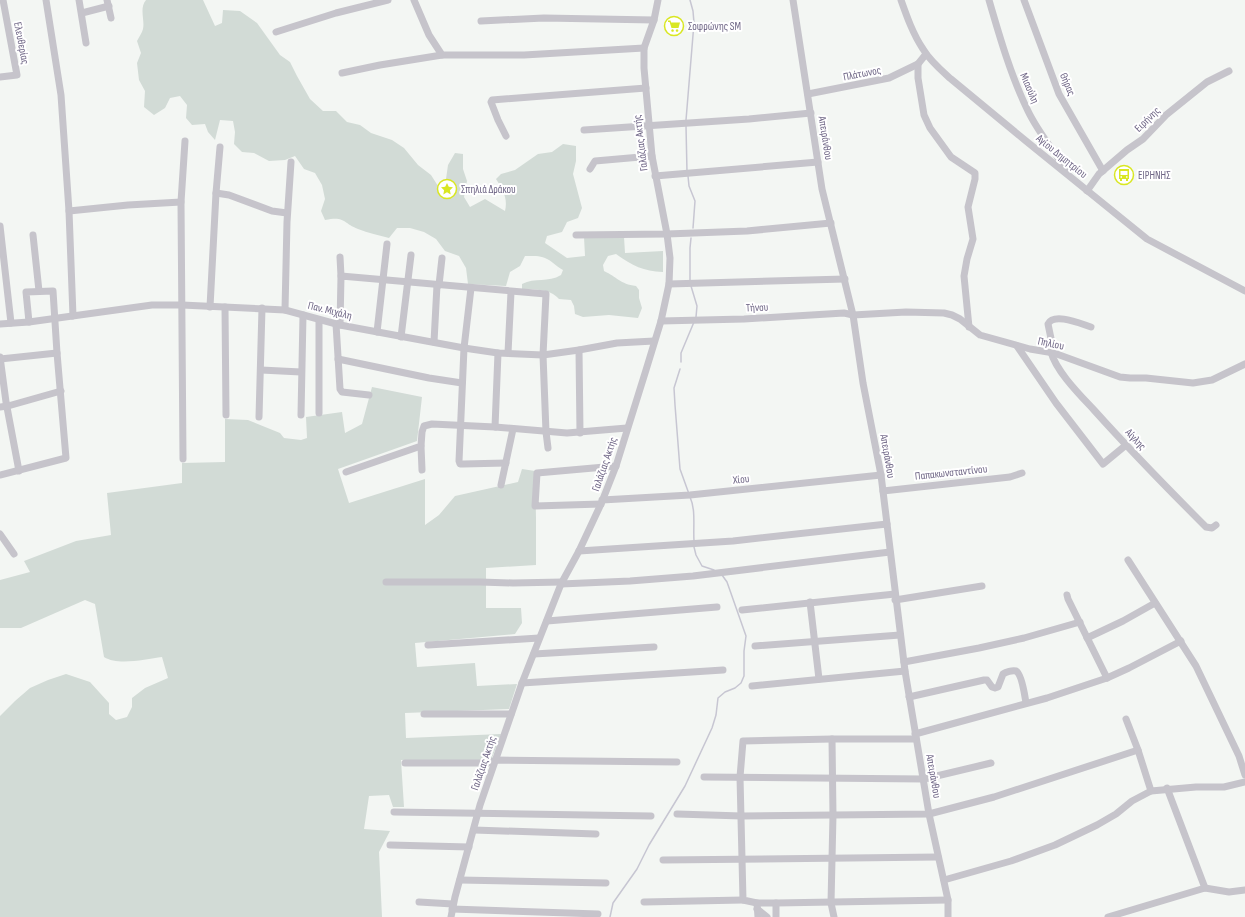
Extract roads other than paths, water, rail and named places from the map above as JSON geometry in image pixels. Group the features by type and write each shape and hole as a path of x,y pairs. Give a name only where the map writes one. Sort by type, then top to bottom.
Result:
{"street":[{"name":"Ελευθερίας","path":"0,77 16,74 4,23 3,0"},
{"path":"46,0 61,95 69,211 73,316"},
{"path":"79,0 86,43"},
{"path":"276,32 336,13 388,0"},
{"path":"414,0 428,35 442,55"},
{"name":"Γαλάζιας Ακτής","path":"451,917 478,812 511,714 561,583 579,551 602,502 616,466 661,321 669,284 670,258 667,234 652,156 644,68 644,48 654,20 658,0"},
{"name":"Απειράνθου","path":"793,0 822,189 853,315 863,383 881,475 905,671 929,814 948,900 948,917"},
{"name":"Αγίου Δημητρίου","path":"901,0 913,31 926,54 952,79 1147,239 1242,290"},
{"name":"Μιαούλη","path":"989,0 1003,47 1028,112 1070,176"},
{"name":"Θήρας","path":"1024,0 1059,94 1103,171"},
{"path":"82,13 108,3 111,18"},
{"path":"482,21 544,18 654,20"},
{"path":"342,73 442,55 524,55 644,48"},
{"path":"926,54 918,64 919,84 924,115 930,128 951,157 975,173 975,179 968,207 973,238 964,276 969,326"},
{"name":"Πλάτωνος","path":"808,94 889,78 918,64"},
{"name":"Ειρήνης","path":"1087,191 1099,174 1127,150 1144,139 1166,115 1207,82 1229,71"},
{"path":"506,136 498,120 491,102 492,100 646,88"},
{"path":"584,130 749,119 811,113"},
{"path":"183,458 181,202 185,141"},
{"path":"210,306 220,147"},
{"path":"590,169 596,161 652,156"},
{"path":"285,310 287,213 291,162"},
{"path":"655,176 818,162"},
{"path":"216,193 229,195 272,211 287,213"},
{"path":"69,211 128,205 181,202"},
{"path":"576,235 747,231 831,223"},
{"path":"0,226 11,324"},
{"path":"33,235 39,291"},
{"path":"377,332 387,244"},
{"path":"401,337 410,255"},
{"path":"340,257 341,276 338,325 340,389 342,392 369,396"},
{"path":"434,342 438,285 442,258"},
{"path":"341,276 546,294 544,355 546,432 548,448"},
{"path":"669,284 845,279"},
{"path":"1242,290 1245,284"},
{"path":"471,288 464,348 459,461 460,464 506,463"},
{"path":"0,475 66,458 53,291 26,292 29,322"},
{"path":"508,354 511,292"},
{"name":"Παν. Μιχάλη","path":"0,324 55,319 156,305 182,305 285,310 338,325 464,348 508,354 544,355 617,343 654,341"},
{"path":"225,307 226,415"},
{"path":"259,417 262,308"},
{"name":"Πηλίου","path":"853,315 906,312 944,313 960,319 980,335 1017,346 1052,352 1120,377 1193,383 1212,380 1245,364"},
{"name":"Τήνου","path":"661,321 744,319 844,313 853,315"},
{"path":"301,415 303,315"},
{"name":"Αίγλης","path":"1091,327 1064,319 1053,319 1050,321 1048,324 1052,352 1056,364 1074,387 1126,445 1206,527 1212,528 1216,525"},
{"path":"319,320 320,413"},
{"path":"1017,346 1056,403 1103,464 1126,445"},
{"path":"579,350 580,433"},
{"path":"19,471 4,406 0,358 57,353"},
{"path":"495,427 498,353"},
{"path":"338,359 429,378 462,383"},
{"path":"260,370 301,372"},
{"path":"4,406 61,391"},
{"path":"422,470 422,432 424,426 432,424 580,433 627,428"},
{"path":"502,485 513,429"},
{"path":"346,472 421,446"},
{"name":"Χίου","path":"616,466 537,473 536,506 689,495 881,475"},
{"name":"Παπακωνσταντίνου","path":"883,491 1010,477 1022,473"},
{"path":"579,551 733,541 887,524"},
{"path":"0,534 14,554"},
{"path":"386,582 561,583 630,581 693,576 890,552"},
{"path":"1128,560 1196,666 1239,756 1245,775"},
{"path":"742,610 810,602 895,597 982,586"},
{"path":"1067,595 1107,678"},
{"path":"810,602 819,678"},
{"path":"1087,638 1123,621 1155,602"},
{"path":"547,621 717,607"},
{"path":"904,662 1024,638 1080,622"},
{"path":"755,646 900,635"},
{"path":"428,645 539,638"},
{"path":"743,900 740,777 743,741 916,737 1107,678 1181,641"},
{"path":"534,654 654,647"},
{"path":"522,683 723,670"},
{"path":"752,686 819,678 905,671"},
{"path":"909,697 984,680 987,680 992,687 995,688 998,686 1003,674 1015,671 1020,677 1026,703"},
{"path":"424,714 511,714"},
{"path":"1126,719 1151,791"},
{"path":"832,739 832,903 834,917"},
{"path":"676,814 742,816 929,814 994,797 1138,750"},
{"path":"405,763 488,763 496,760 677,762"},
{"path":"704,777 924,779 991,763"},
{"path":"944,880 1011,862 1055,845 1116,814 1132,801 1151,791 1167,788 1196,786 1216,787 1245,782"},
{"path":"1167,788 1205,888"},
{"path":"394,812 478,812 651,816"},
{"path":"474,830 596,834"},
{"path":"390,845 469,847"},
{"path":"663,860 938,857"},
{"path":"460,880 606,883"},
{"path":"1108,917 1205,888 1229,892 1245,890"},
{"path":"644,902 743,900 767,917"},
{"path":"757,910 776,903 948,900"},
{"path":"419,902 453,906 598,914"},
{"path":"776,903 776,917"}],"waterway":[{"path":"686,120 694,23 690,0"},
{"path":"686,126 687,172"},
{"path":"688,176 689,186 695,201 693,228"},
{"path":"690,280 691,238"},
{"path":"691,286 697,306 696,317"},
{"path":"681,362 681,353 694,322"},
{"path":"680,369 674,388 675,405 680,469 689,494"},
{"path":"690,497 694,513 694,541"},
{"path":"694,547 696,555 702,566 714,570"},
{"path":"610,917 613,903 637,869 649,845 685,786 712,728 716,715 718,698 725,692 735,688 741,683 744,676 744,651 746,636 727,582 722,575"}],"place":[{"name":"Σοφρώνης SM","path":"674,26"},
{"name":"ΕΙΡΗΝΗΣ","path":"1124,175"},
{"name":"Σπηλιά Δράκου","path":"447,189"}]}
